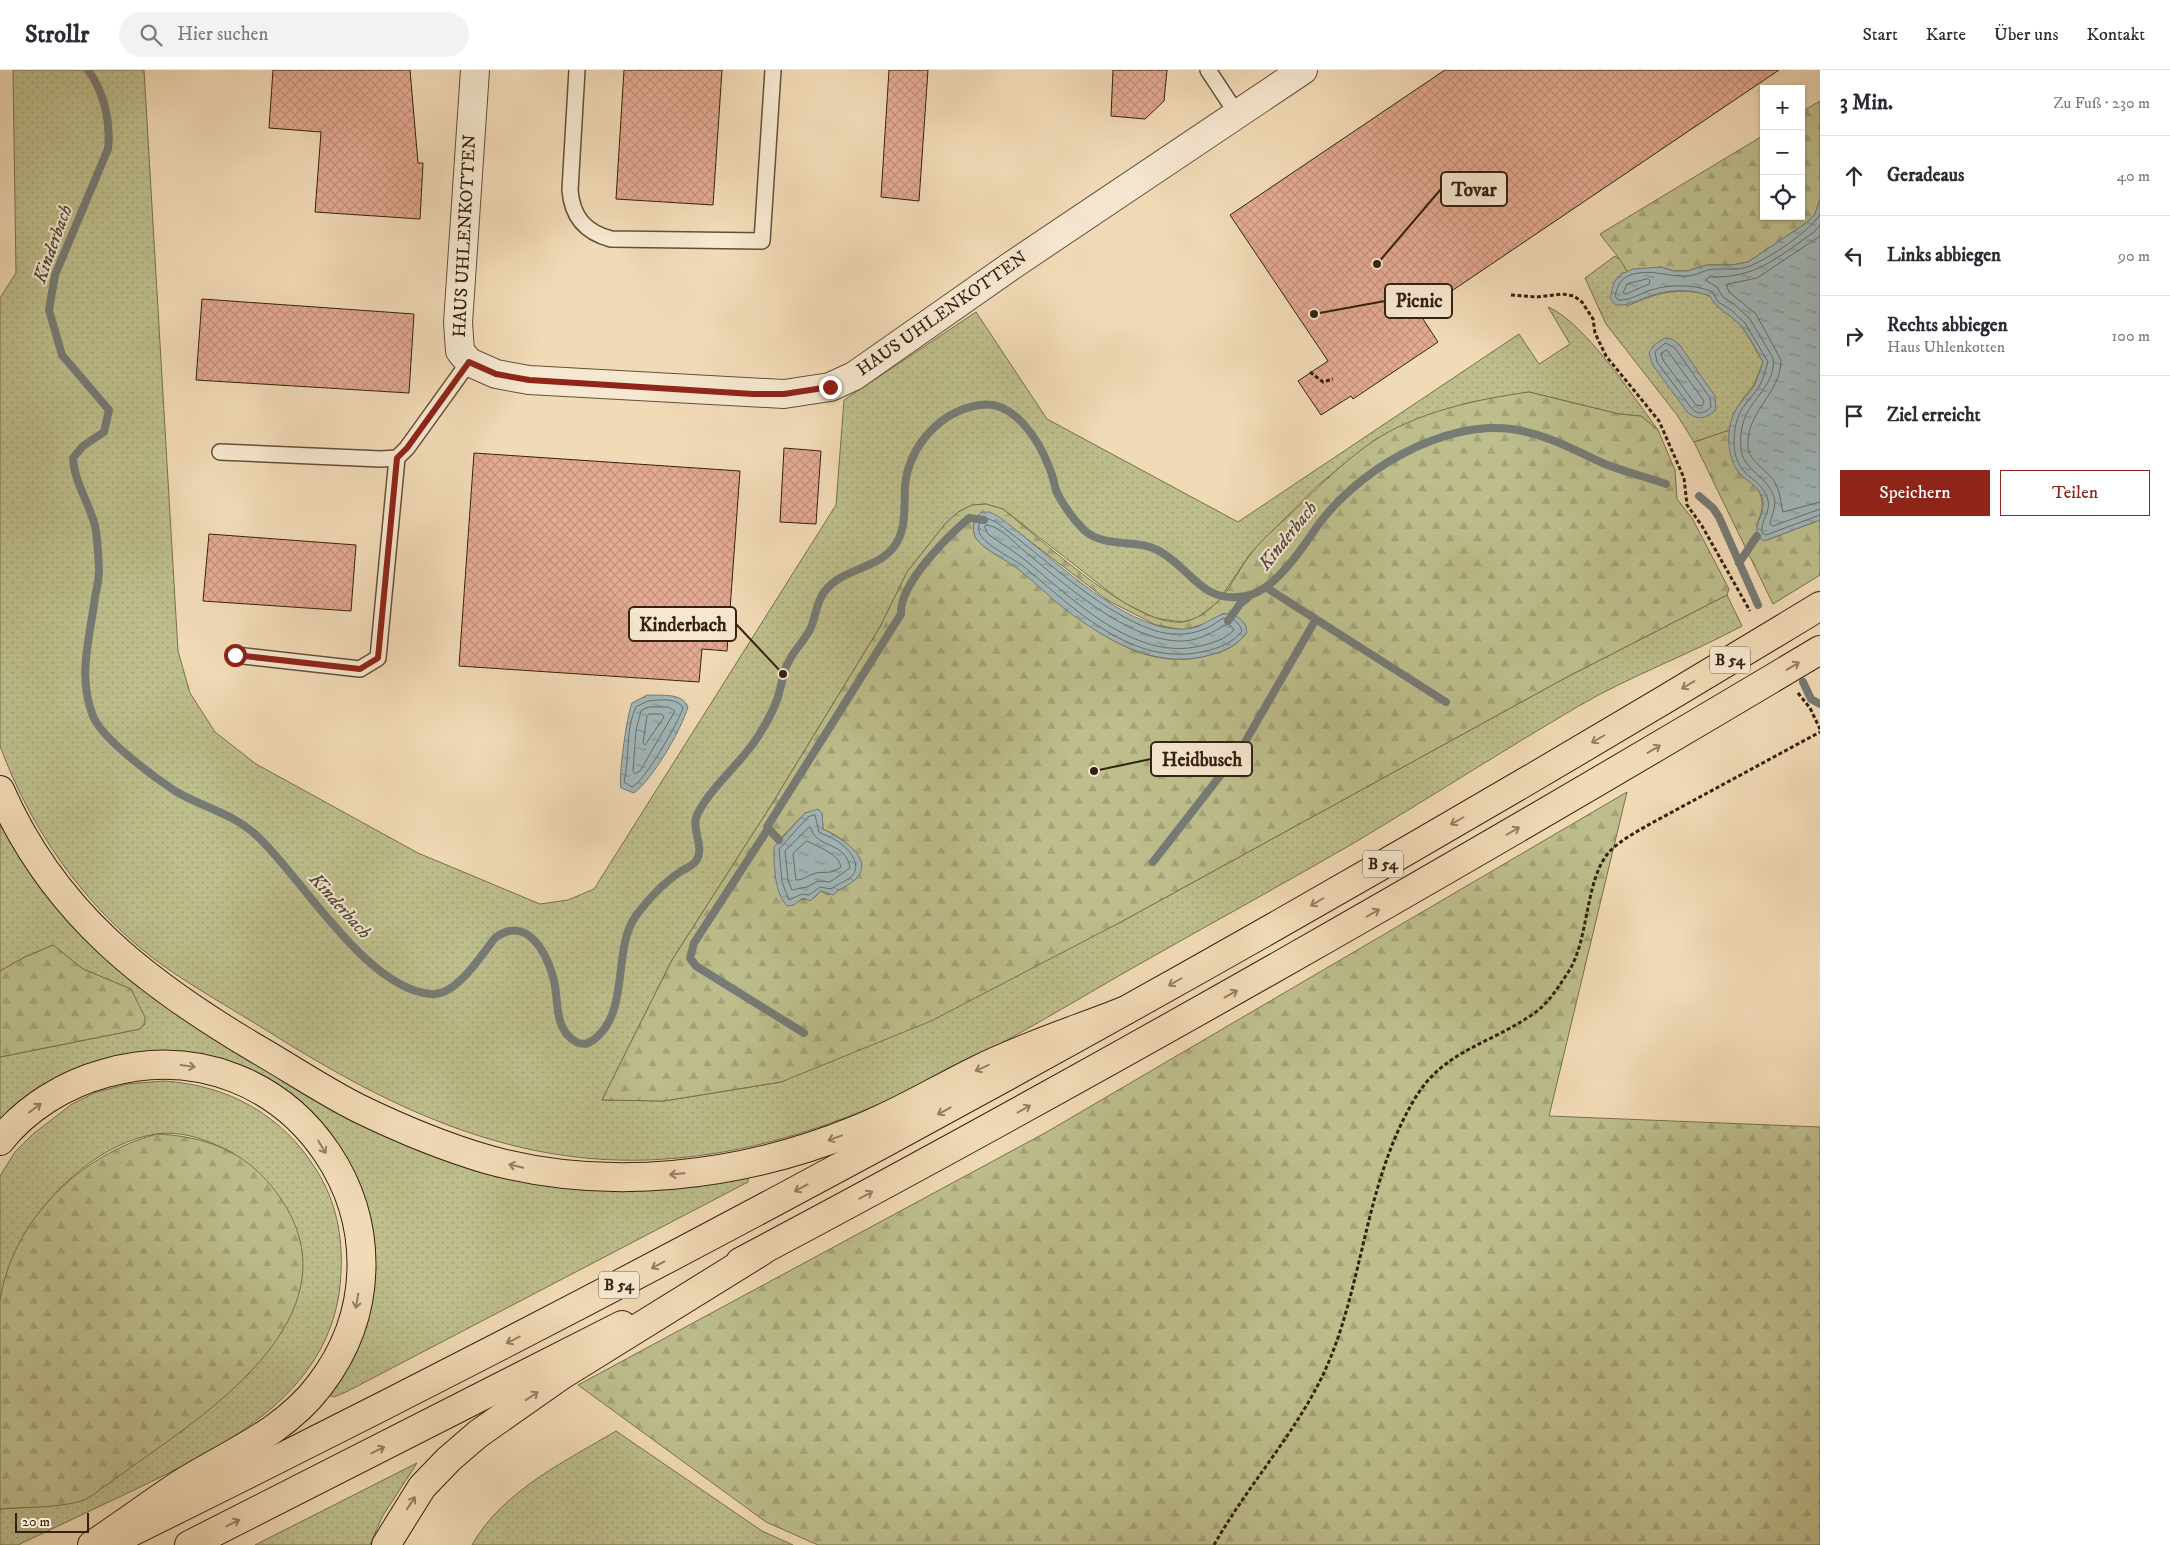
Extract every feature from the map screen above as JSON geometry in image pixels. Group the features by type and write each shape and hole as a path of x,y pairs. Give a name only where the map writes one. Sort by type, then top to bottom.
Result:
{"highway":[{"name":"B 54","path":"106,1545 356,1421 661,1263 1124,1011 1473,812 1820,606"},
{"name":"B 54","path":"189,1545 504,1386 762,1251 996,1124 1316,946 1820,650"},
{"path":"0,790 20,831 60,892 94,930 151,979 226,1030 355,1106 444,1145 487,1159 527,1168 597,1175 656,1176 713,1171 759,1162 854,1131 892,1115 981,1068 1124,1011"},
{"path":"0,1141 13,1126 46,1100 89,1077 143,1065 174,1064 201,1067 251,1083 277,1100 300,1119 315,1136 338,1174 348,1195 355,1218 360,1248 361,1279 356,1308 339,1357 318,1388 293,1413 269,1433 184,1482 92,1545"},
{"path":"386,1545 422,1487 478,1434 562,1375 762,1251"}],"street":[{"name":"HAUS UHLENKOTTEN","path":"475,70 458,322 460,351 469,362 496,374 529,380 753,394 784,394 830,387 854,376 1011,266 1303,70"}],"lane":[{"path":"577,70 570,190 571,205 585,228 600,236 611,239 762,241 773,70"},
{"path":"1208,70 1237,114"},
{"path":"220,452 381,460 397,458 407,448 469,362"},
{"path":"235,655 360,669 378,658 397,458"}],"path":[{"path":"1511,295 1536,297 1562,294 1574,296 1582,302 1593,319 1595,333 1606,356 1659,421 1684,478 1686,505 1702,526 1750,610"},
{"path":"1310,372 1323,382 1333,379"},
{"path":"1214,1545 1316,1390 1330,1358 1344,1317 1386,1162 1402,1123 1429,1077 1449,1060 1532,1015 1549,1001 1572,967 1586,922 1596,878 1601,864 1610,851 1625,839 1650,824 1820,730 1810,708 1793,687"}],"green space":[{"path":"13,70 144,70 178,651 190,693 215,732 256,764 418,853 540,904 568,900 594,889 836,505 844,400 976,312 1047,419 1238,522 1519,334 1539,364 1570,344 1548,307 1562,315 1592,344 1622,380 1658,430 1641,416 1619,414 1529,392 1467,403 1403,425 1373,441 1317,486 1250,554 1217,603 1197,618 1182,622 1155,618 1122,602 1003,509 986,504 972,505 958,512 945,524 907,572 880,627 770,807 672,960 602,1100 664,1101 781,1082 1119,923 1567,677 1727,595 1742,626 1701,647 1638,675 1577,707 1359,840 1028,1028 973,1059 859,1112 800,1133 740,1149 678,1158 621,1160 566,1156 513,1145 462,1130 411,1110 362,1086 209,996 154,959 128,938 82,890 44,836 27,807 13,777 0,746 0,298 16,273"},
{"path":"1820,101 1820,199 1815,214 1806,223 1748,262 1732,265 1707,265 1687,271 1674,271 1661,267 1627,272 1600,234 1760,137 1760,220 1805,220 1805,110"},
{"path":"1615,256 1622,261 1627,272 1621,274 1627,306 1668,292 1689,291 1699,293 1710,296 1719,308 1736,321 1746,333 1763,362 1754,385 1733,415 1730,430 1694,442 1677,415 1606,324 1585,278"},
{"path":"1529,392 1619,414 1641,416 1658,430 1675,470 1677,499 1692,518 1729,589 1727,595 1567,677 1119,923 931,1021 781,1082 664,1101 602,1100 672,960 770,807 880,627 907,572 945,524 958,512 972,505 986,504 1003,509 1064,560 1115,597 1140,611 1163,620 1183,622 1200,616 1215,604 1225,593 1261,541 1335,472 1372,442 1408,423 1448,408","holes":["975,518 1018,532 1107,600 1156,625 1184,630 1207,623 1224,613 1247,632 1239,642 1229,648 1206,656 1178,659 1152,656 1127,648 1081,619 1017,568 982,545 974,534","805,813 822,813 823,829 846,843 855,852 862,864 843,888 828,895 821,891 814,898 784,902 780,894 776,873 779,840"]},
{"path":"1730,430 1731,452 1736,467 1756,487 1761,497 1761,514 1756,525 1764,541 1820,520 1820,575 1773,604 1694,442"},
{"path":"1627,792 1549,1116 1820,1127 1820,1545 818,1545 766,1522 578,1385 1045,1133"},
{"path":"0,803 70,913 434,1153 746,1177 748,1182 348,1391 334,1397 331,1396 330,1393 359,1339 336,1146 319,1124 300,1105 256,1075 232,1064 180,1053 146,1052 121,1055 99,1063 0,1125 0,1057 140,1029 138,1005 131,989 83,969 53,945 25,957 0,971"},
{"path":"53,945 83,969 131,989 145,1017 145,1024 140,1029 0,1057 0,971 25,957"},
{"path":"164,1081 210,1089 232,1096 252,1106 288,1134 303,1151 324,1183 337,1220 341,1246 341,1272 335,1314 320,1350 298,1381 271,1409 239,1433 169,1473 33,1538 18,1545 0,1545 0,1509 54,1505 181,1432 250,1373 233,1153 196,1137 166,1133 136,1139 98,1157 64,1184 36,1216 25,1233 10,1266 0,1302 0,1176 15,1152 33,1134 72,1104 94,1093 127,1084"},
{"path":"157,1134 190,1138 221,1147 249,1164 273,1188 296,1228 303,1267 296,1304 278,1338 252,1371 187,1427 94,1495 78,1502 67,1504 0,1509 0,1301 7,1271 19,1244 35,1218 54,1195 77,1174 102,1157 129,1144"},
{"path":"616,1431 762,1531 793,1545 472,1545 500,1509 518,1493 556,1466"},
{"path":"417,1463 382,1517 370,1545 255,1545"}],"water":[{"path":"1820,199 1820,520 1764,541 1757,536 1757,526 1763,511 1762,498 1758,490 1736,468 1732,461 1729,446 1729,430 1733,415 1755,384 1763,362 1749,338 1740,325 1719,308 1710,296 1689,291 1667,292 1621,305 1616,305 1610,298 1614,282 1621,274 1633,269 1661,267 1674,271 1687,271 1707,265 1732,265 1748,262 1806,223 1815,214"},
{"path":"1665,338 1672,339 1679,344 1715,396 1716,410 1709,415 1699,418 1688,413 1652,364 1649,352 1654,345"},
{"path":"982,512 990,512 999,517 1094,592 1114,606 1135,617 1155,625 1181,629 1196,627 1218,616 1229,614 1234,615 1245,624 1247,632 1234,645 1218,653 1187,659 1168,659 1132,649 1098,632 1082,621 1060,605 1017,568 982,545 975,536 973,529 977,517"},
{"path":"647,695 676,697 685,702 688,707 658,766 634,793 621,788 624,746 632,703"},
{"path":"818,809 822,813 823,829 838,837 853,849 862,863 861,871 856,879 833,895 821,891 810,901 803,898 794,905 787,906 777,886 774,847 805,813"}],"building":[{"path":"273,70 410,70 418,163 423,163 420,219 315,212 321,132 269,128"},
{"path":"624,70 722,70 713,205 616,199"},
{"path":"889,70 928,70 919,201 881,197"},
{"path":"1113,70 1167,70 1164,101 1145,119 1111,116"},
{"path":"1445,70 1779,70 1419,313 1438,342 1353,399 1351,396 1321,415 1298,381 1328,361 1230,215"},
{"path":"202,299 414,314 409,393 196,380"},
{"path":"784,448 821,451 816,524 780,522"},
{"path":"474,453 740,471 727,651 702,649 699,682 459,666"},
{"path":"209,534 356,545 351,611 203,601"}],"waterway":[{"name":"Kinderbach","path":"88,70 94,79 105,108 109,139 108,149 55,275 49,310 62,355 109,410 104,432 83,446 73,458 76,475 95,526 97,542 99,577 85,672 88,701 93,716 98,725 117,746 154,776 185,797 247,827 274,853 336,928 359,952 383,973 407,987 431,994 450,989 467,974 495,938 506,932 517,931 526,934 541,949 551,970 558,1013 563,1028 573,1040 582,1044 591,1042 597,1037 607,1025 613,1011 624,946 628,930 635,917 661,887 693,864 698,857 699,846 695,823 700,809 757,738 767,721 779,695 786,666 810,630 822,595 832,583 877,561 893,548 903,526 905,486 913,457 929,433 952,415 980,405 992,405 1003,408 1014,415 1039,445 1045,456 1057,493 1069,513 1084,530 1102,540 1142,545 1161,552 1208,591 1231,597 1256,593 1276,579 1333,507 1376,470 1402,454 1456,433 1484,428 1511,429 1536,434 1605,464 1666,484"},
{"name":"Kinderbach","path":"1699,496 1713,508 1719,517 1758,605"},
{"path":"779,840 767,827 901,614 902,602 916,575 937,549 969,518 984,520"},
{"path":"1739,563 1757,536"},
{"path":"1267,588 1446,702"},
{"path":"1228,621 1240,604 1250,596"},
{"path":"1153,862 1241,749 1316,619"},
{"name":"Kinderbach","path":"1803,682 1811,699 1820,704"},
{"path":"768,829 694,943 690,958 696,966 804,1033"}],"place":[{"name":"Tovar","path":"1377,264"},
{"name":"Picnic","path":"1314,314"},
{"name":"Kinderbach","path":"783,674"},
{"name":"Heidbusch","path":"1094,771"}],"route":[{"path":"235,655 360,669 378,658 397,458 407,448 469,362 496,374 529,380 753,394 784,394 830,387"}]}
